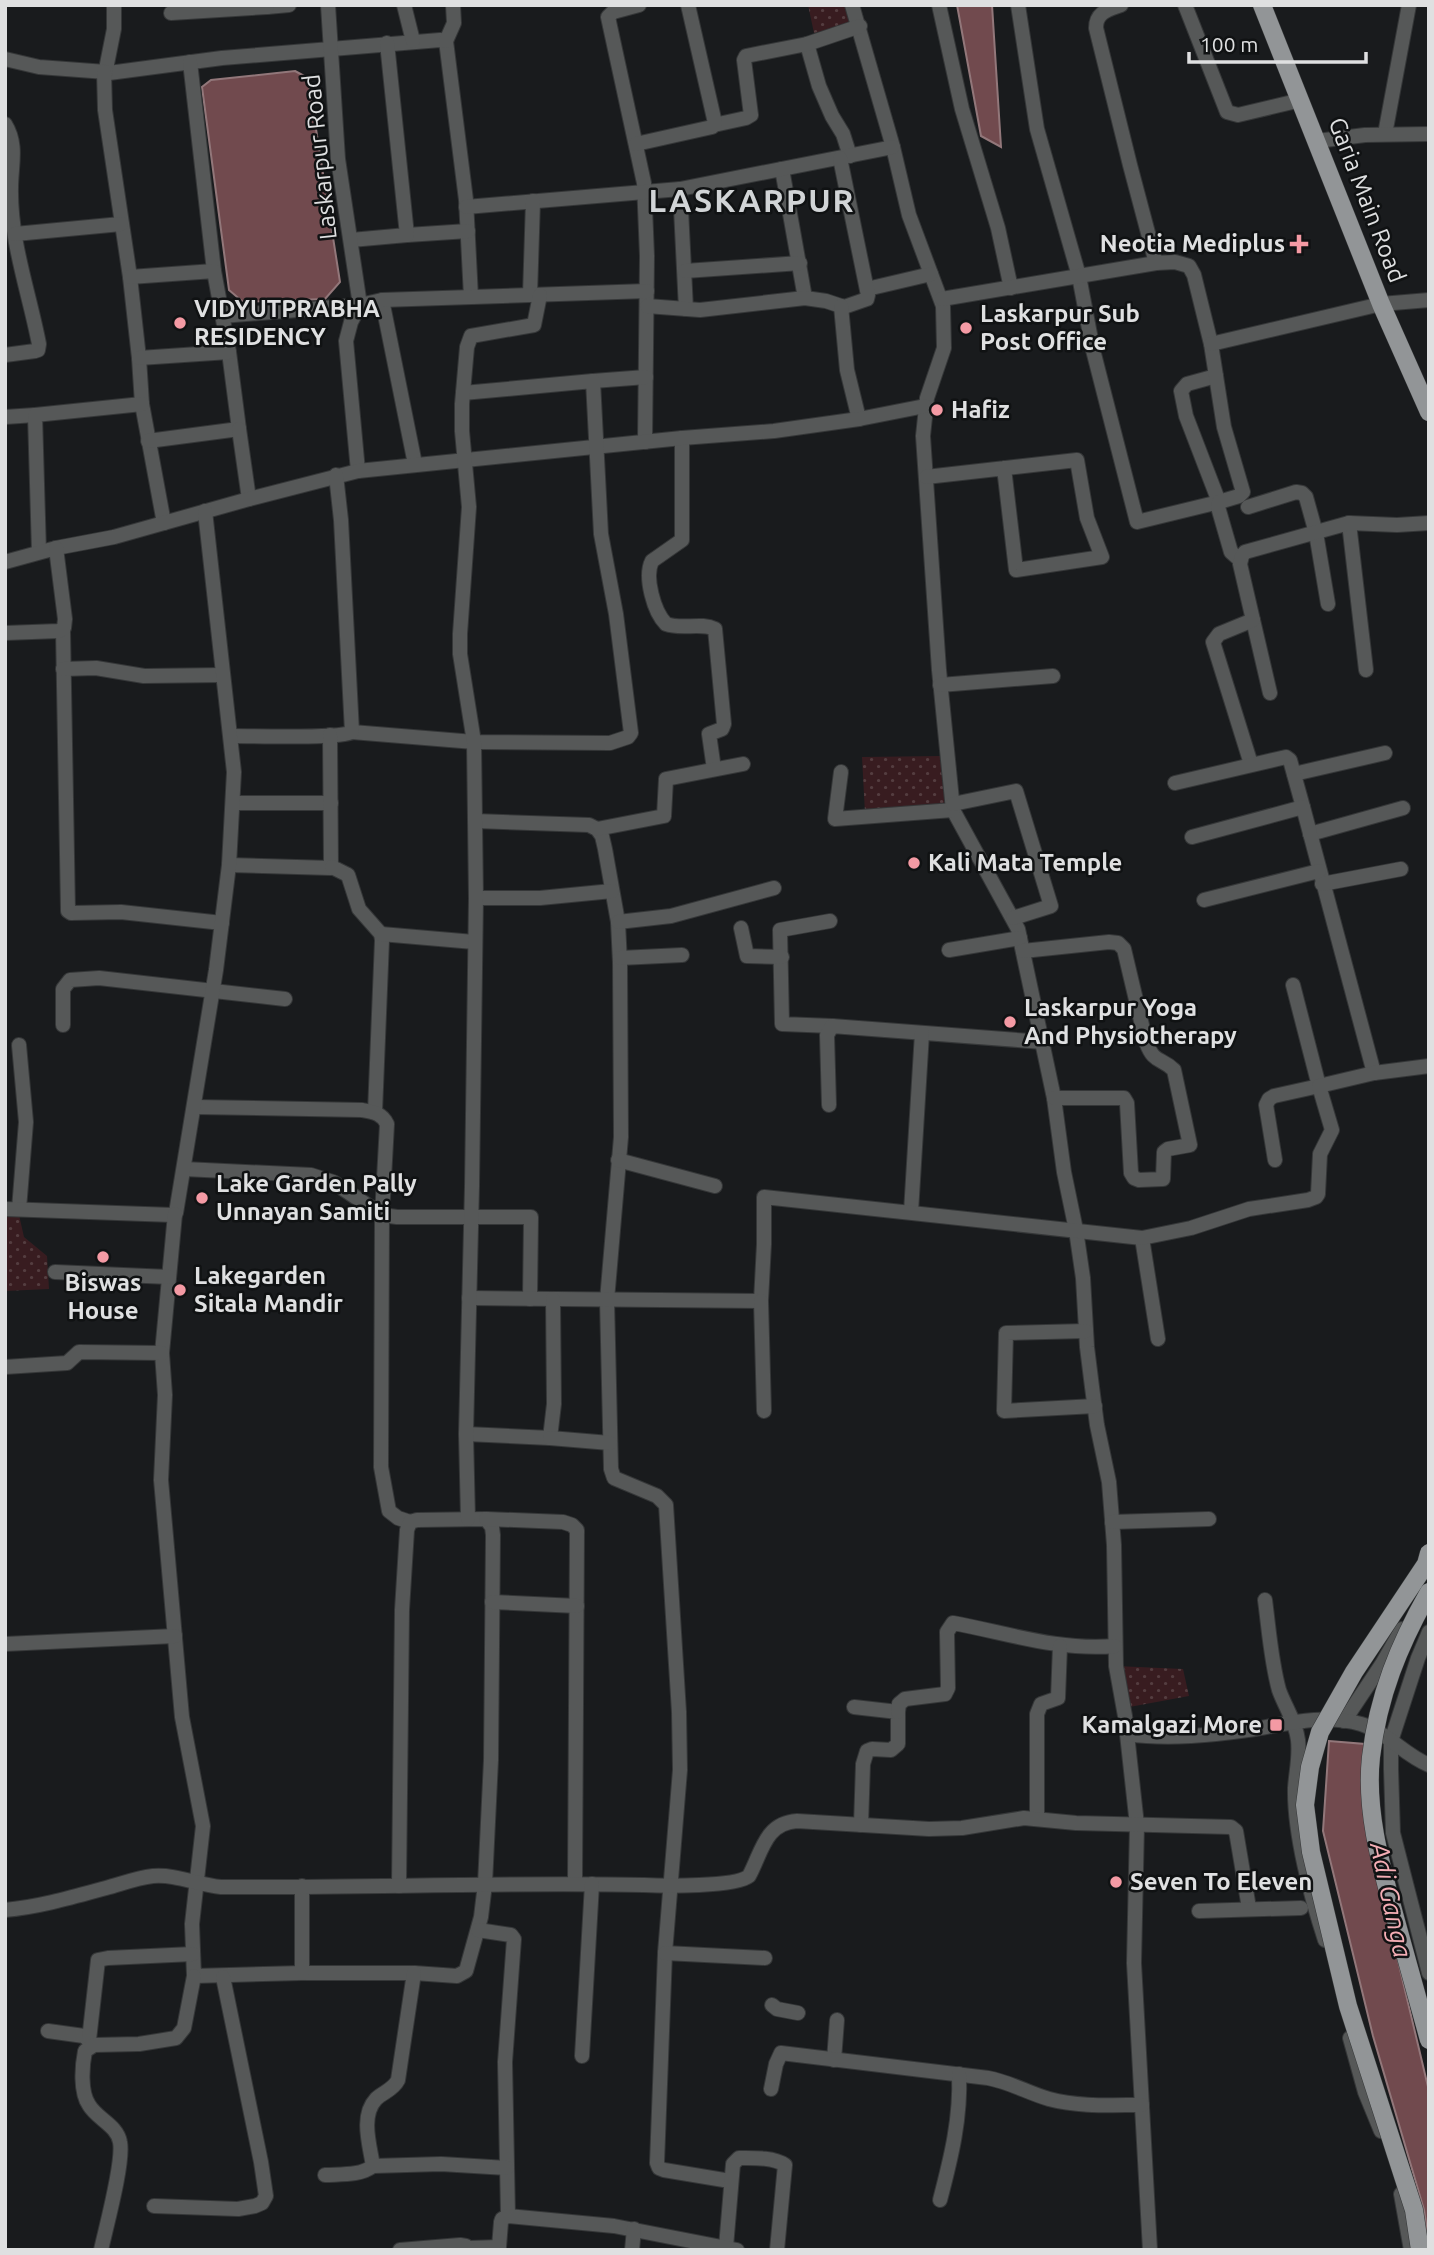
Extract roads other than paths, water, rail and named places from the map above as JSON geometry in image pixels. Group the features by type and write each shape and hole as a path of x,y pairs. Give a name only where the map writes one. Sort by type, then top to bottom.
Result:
{"main road":[{"name":"Garia Main Road","path":"1262,5 1381,304 1422,378 1429,412"},
{"path":"1420,2250 1414,2210 1348,2006 1311,1852 1305,1805 1310,1766 1320,1732 1354,1672 1426,1564 1429,1553"},
{"path":"1429,1592 1403,1642 1384,1688 1371,1760 1372,1807 1378,1851 1429,2040"}],"street":[{"path":"114,5 114,29 105,72 105,110 130,277 142,404 164,523"},
{"path":"171,13 289,5"},
{"name":"Laskarpur Road","path":"328,5 338,159 360,304"},
{"path":"404,5 413,41"},
{"path":"453,5 454,23 446,41 466,207 471,297"},
{"path":"639,5 606,10 645,192 645,442"},
{"path":"688,5 714,125"},
{"path":"852,5 893,146 909,215 942,299 944,348 925,405 923,436 940,685 953,807 1013,918 1021,944 1054,1098 1083,1278 1095,1406 1109,1482 1118,1685 1127,1734 1137,1825 1134,1963 1150,2250"},
{"path":"939,5 962,109 998,228 1011,288"},
{"path":"942,299 1011,288 1079,276 1156,263 1175,262 1189,266 1194,275 1211,344 1224,427 1243,492 1239,496 1219,502 1137,522 1093,350 1079,276 1037,129 1018,5"},
{"path":"1121,5 1103,11 1097,19 1096,28 1156,263"},
{"path":"1185,5 1227,112 1238,115 1301,100"},
{"path":"1385,134 1409,5"},
{"path":"636,144 746,118 751,115 744,60 746,56 807,44 860,26"},
{"path":"5,60 39,67 105,72 387,43 446,41"},
{"path":"387,43 407,235"},
{"path":"222,316 382,300 535,295 647,299 700,310 805,298 841,306 867,299 843,134 819,86 807,44"},
{"path":"191,62 214,271 229,352 249,499"},
{"path":"5,124 12,136 14,148 8,214 15,234 39,348 35,351 5,355"},
{"path":"1317,141 1365,135 1429,134"},
{"path":"466,207 680,189 893,146"},
{"path":"782,169 805,298"},
{"path":"680,189 686,309"},
{"path":"468,1519 466,1434 476,898 474,742 460,643 469,498 462,431 463,393 467,347 471,336 534,325 533,201"},
{"path":"15,234 121,224"},
{"path":"351,240 467,231"},
{"path":"685,271 800,263"},
{"path":"130,277 214,271"},
{"path":"867,289 931,274"},
{"path":"382,300 415,464"},
{"path":"1211,344 1381,304 1429,300"},
{"path":"358,471 346,341 360,304"},
{"path":"841,306 848,370 859,419"},
{"path":"139,358 229,352"},
{"path":"1216,376 1187,384 1181,391 1186,416 1219,502 1218,510 1231,552 1240,560 1270,692"},
{"path":"463,393 646,377"},
{"path":"231,736 330,736 348,735 352,732 474,742 610,743 628,737 631,733 616,614 601,534 593,381"},
{"path":"5,417 142,404"},
{"path":"5,562 56,548 114,537 358,471 775,431 859,419 925,405"},
{"path":"35,415 40,552"},
{"path":"148,441 239,429"},
{"path":"682,438 682,540 652,561 649,576 656,609 666,624 683,627 709,626 715,629 724,724 722,729 709,734 715,769"},
{"path":"926,477 1004,468 1077,460 1087,518 1102,557 1016,570 1004,468"},
{"path":"336,475 352,732"},
{"path":"1248,507 1296,492 1306,497 1317,533 1328,604"},
{"path":"48,2031 89,2040 139,2044 176,2038 184,2028 194,1976 192,1924 202,1826 184,1731 161,1480 165,1395 162,1353 175,1214 213,991 229,865 233,803 234,765 205,511"},
{"path":"1240,560 1245,552 1349,523 1429,523"},
{"path":"1349,523 1366,670"},
{"path":"56,548 65,619 63,669 68,911 121,912 222,923"},
{"path":"1251,764 1213,642 1219,634 1253,620"},
{"path":"5,633 63,630"},
{"path":"63,669 96,668 144,676 223,675"},
{"path":"940,685 1053,676"},
{"path":"330,736 332,867"},
{"path":"1294,774 1385,753"},
{"path":"1175,783 1251,764 1286,757 1290,760 1374,1073"},
{"path":"597,830 664,816 666,779 743,764"},
{"path":"841,772 835,819 953,807 1016,791 1051,906 1013,918"},
{"path":"233,803 331,803"},
{"path":"1192,837 1303,807"},
{"path":"1310,834 1402,807"},
{"path":"475,821 575,823 589,825 602,836 618,922 620,958 621,1137 607,1300 611,1469 614,1478 662,1499 666,1505 679,1712 680,1770 665,1953 657,2163 659,2168 664,2170 730,2181"},
{"path":"229,865 332,867 348,875 359,909 381,934 383,950 375,1112"},
{"path":"1204,900 1320,878 1401,869"},
{"path":"618,922 671,916 774,888"},
{"path":"476,898 540,898 612,891"},
{"path":"830,920 780,930 782,1024 1043,1042"},
{"path":"741,928 747,956 782,957"},
{"path":"381,934 474,942"},
{"path":"949,950 1021,944 1118,943 1124,949 1151,1055 1174,1070 1190,1145 1164,1152 1163,1179 1139,1180 1131,1173 1127,1103 1124,1098 1054,1098"},
{"path":"620,958 682,955"},
{"path":"63,1026 63,989 69,980 99,978 285,999"},
{"path":"764,1411 761,1301 764,1197 1142,1238 1191,1228 1242,1210 1316,1197 1319,1189 1320,1154 1332,1130 1293,985"},
{"path":"829,1105 827,1035 832,1026"},
{"path":"911,1212 922,1033"},
{"path":"19,1045 26,1122 12,1209 175,1214"},
{"path":"1275,1160 1266,1105 1274,1096 1374,1073 1429,1066"},
{"path":"195,1107 362,1110 375,1112 384,1118 387,1125 382,1215 381,1467 389,1511 410,1522 423,1519 486,1519 572,1525 577,1530 575,1884"},
{"path":"618,1160 715,1185"},
{"path":"184,1169 311,1175 333,1182 382,1215 531,1217 530,1299"},
{"path":"1142,1238 1158,1339"},
{"path":"55,1272 169,1277"},
{"path":"469,1298 761,1301"},
{"path":"550,1438 554,1404 553,1300"},
{"path":"1086,1331 1006,1333 1004,1411 1095,1406"},
{"path":"5,1367 67,1363 79,1352 162,1353"},
{"path":"466,1434 610,1443"},
{"path":"194,1976 414,1973 457,1976 464,1973 478,1930 485,1884 491,1760 493,1535 492,1527 486,1519"},
{"path":"1112,1522 1209,1519"},
{"path":"399,1886 402,1610 407,1530 410,1522"},
{"path":"1344,1721 1382,1664 1429,1582"},
{"path":"1265,1600 1279,1689 1298,1737 1299,1757 1295,1789 1300,1840 1306,1867 1365,2092 1386,2144 1401,2192 1411,2250"},
{"path":"492,1602 577,1606"},
{"path":"861,1825 863,1764 867,1751 891,1750 898,1744 899,1704 905,1699 944,1694 948,1688 947,1633 953,1623 1060,1646 1115,1646"},
{"path":"1429,1632 1391,1741 1393,1833 1429,1973"},
{"path":"5,1644 174,1636"},
{"path":"1037,1819 1037,1714 1041,1704 1058,1698 1060,1646"},
{"path":"854,1707 898,1712"},
{"path":"1127,1734 1204,1735 1294,1722 1344,1721 1363,1725 1391,1741 1413,1759 1429,1765"},
{"path":"5,1910 69,1898 150,1877 173,1877 196,1884 221,1887 485,1884 669,1886 746,1879 772,1830 783,1823 797,1821 929,1829 962,1828 1018,1818 1137,1825 1225,1826 1235,1829 1249,1908"},
{"path":"582,2056 592,1884"},
{"path":"302,1886 302,1973"},
{"path":"1199,1911 1301,1909"},
{"path":"478,1930 510,1935 513,1939 505,2062 508,2216"},
{"path":"665,1953 765,1958"},
{"path":"101,2250 116,2179 120,2142 112,2127 86,2100 84,2087 83,2058 89,2040 98,1960 192,1954"},
{"path":"373,2166 367,2116 376,2099 395,2086 398,2080 414,1973"},
{"path":"154,2206 238,2210 262,2203 265,2196 261,2162 223,1976"},
{"path":"772,2005 777,2009 797,2013"},
{"path":"87,2015 89,2040"},
{"path":"834,2060 837,2020"},
{"path":"771,2089 781,2053 1002,2080 1058,2101 1090,2105 1142,2105"},
{"path":"940,2200 955,2143 960,2074"},
{"path":"400,2250 460,2245 469,2249 499,2247 501,2222 508,2216 634,2229 732,2248 730,2181 733,2164 739,2158 765,2159 785,2165 777,2250"},
{"path":"326,2175 367,2171 373,2166 441,2164 507,2168"},
{"path":"632,2250 634,2229"}],"place":[{"name":"Neotia Mediplus","path":"1299,244"},
{"name":"VIDYUTPRABHA RESIDENCY","path":"180,323"},
{"name":"Laskarpur Sub Post Office","path":"966,328"},
{"name":"Hafiz","path":"937,410"},
{"name":"Kali Mata Temple","path":"914,863"},
{"name":"Laskarpur Yoga And Physiotherapy","path":"1010,1022"},
{"name":"Lake Garden Pally Unnayan Samiti","path":"202,1198"},
{"name":"Biswas House","path":"103,1257"},
{"name":"Lakegarden Sitala Mandir","path":"180,1290"},
{"name":"Kamalgazi More","path":"1276,1725"},
{"name":"Seven To Eleven","path":"1116,1882"}],"district":[{"name":"LASKARPUR","path":"752,201"}],"water label":[{"name":"Adi Ganga","path":"1391,1900"}]}
